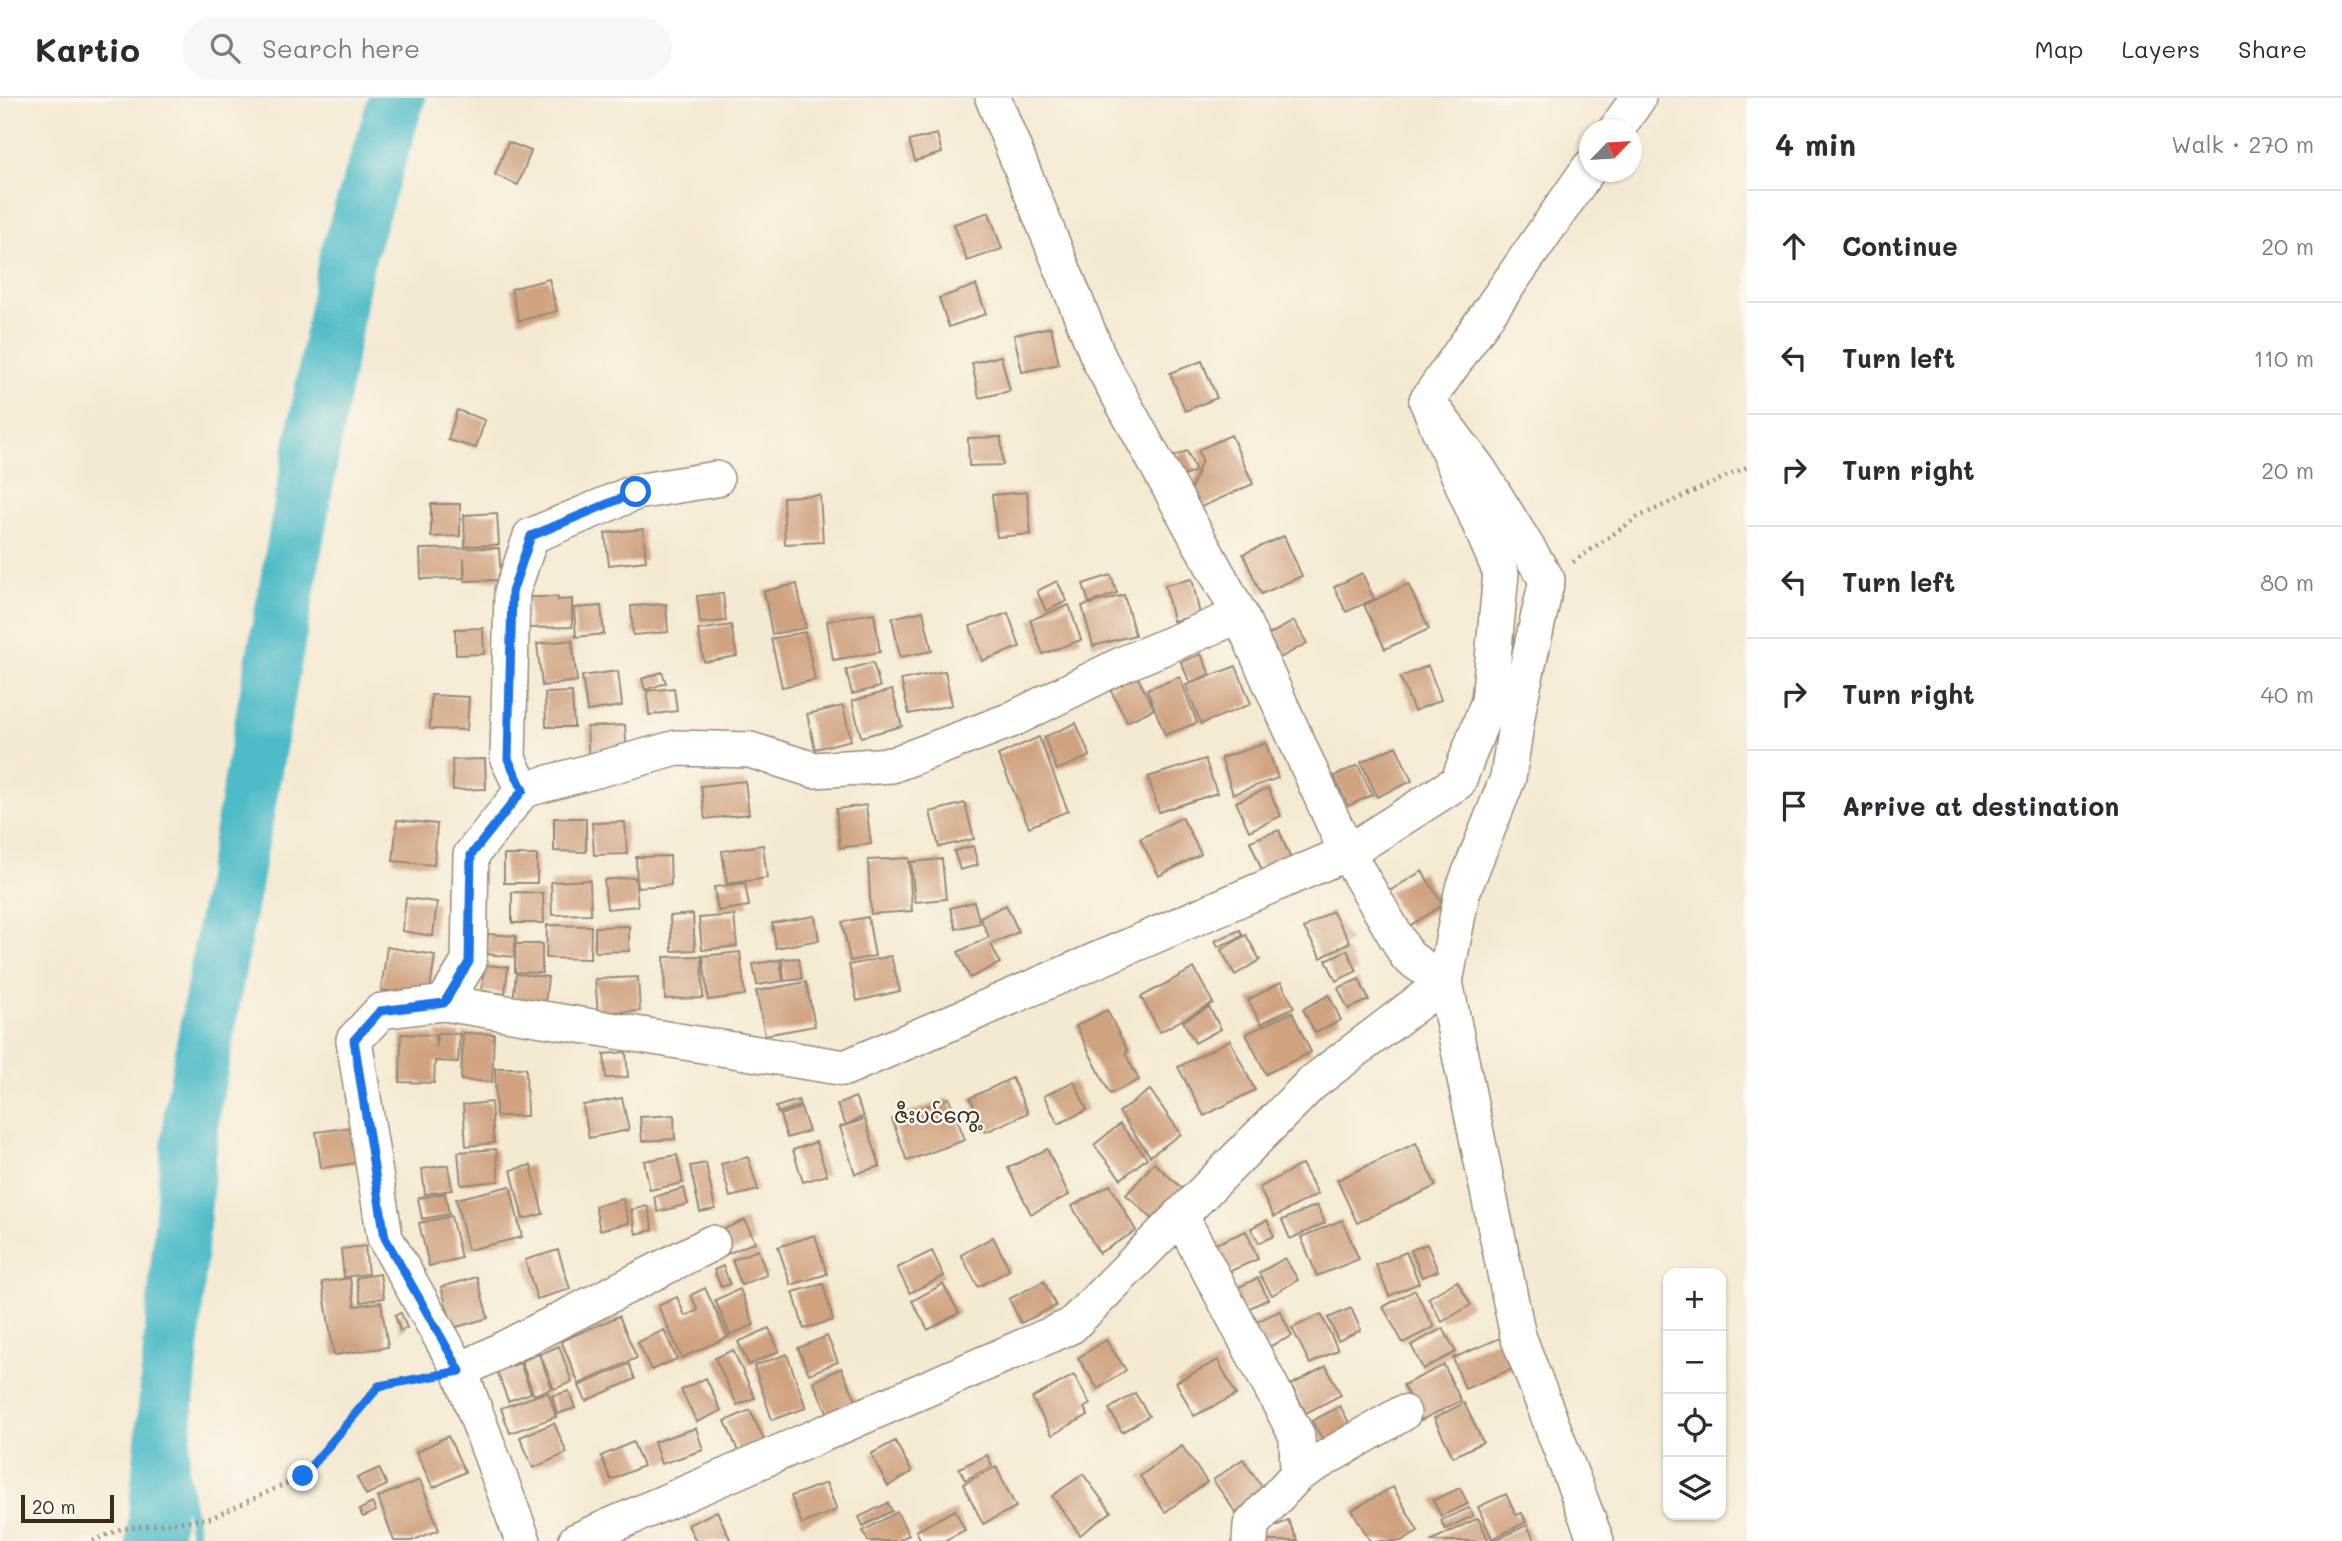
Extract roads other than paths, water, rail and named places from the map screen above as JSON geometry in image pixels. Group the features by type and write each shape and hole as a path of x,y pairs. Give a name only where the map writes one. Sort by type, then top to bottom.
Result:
{"street":[{"path":"993,98 1100,361 1240,615 1347,853 1408,957 1445,982"},
{"path":"1624,119 1638,98"},
{"path":"1427,401 1580,182"},
{"path":"1427,401 1479,470 1547,580 1519,704 1508,778 1462,893 1445,982 1518,1336 1596,1541"},
{"path":"523,1541 460,1371 385,1238 354,1040 380,1011 444,1003 845,1068 1347,853 1458,782 1489,701 1501,573 1427,401"},
{"path":"523,790 508,759 512,592 531,536 636,492 716,480"},
{"path":"444,1003 469,962 471,855 523,790 677,748 750,750 814,770 892,765 1011,720 1121,665 1240,615"},
{"path":"576,1541 1071,1326 1312,1083 1445,982"},
{"path":"1180,1215 1297,1436 1298,1474"},
{"path":"460,1371 712,1243"},
{"path":"1250,1541 1251,1525 1298,1474 1403,1413"}],"waterway":[{"path":"154,1541 192,1112 346,261 397,98"},
{"path":"168,1382 196,1541"}],"district":[{"name":"ဇီးပင်ကွေ့","path":"937,1114"}]}
